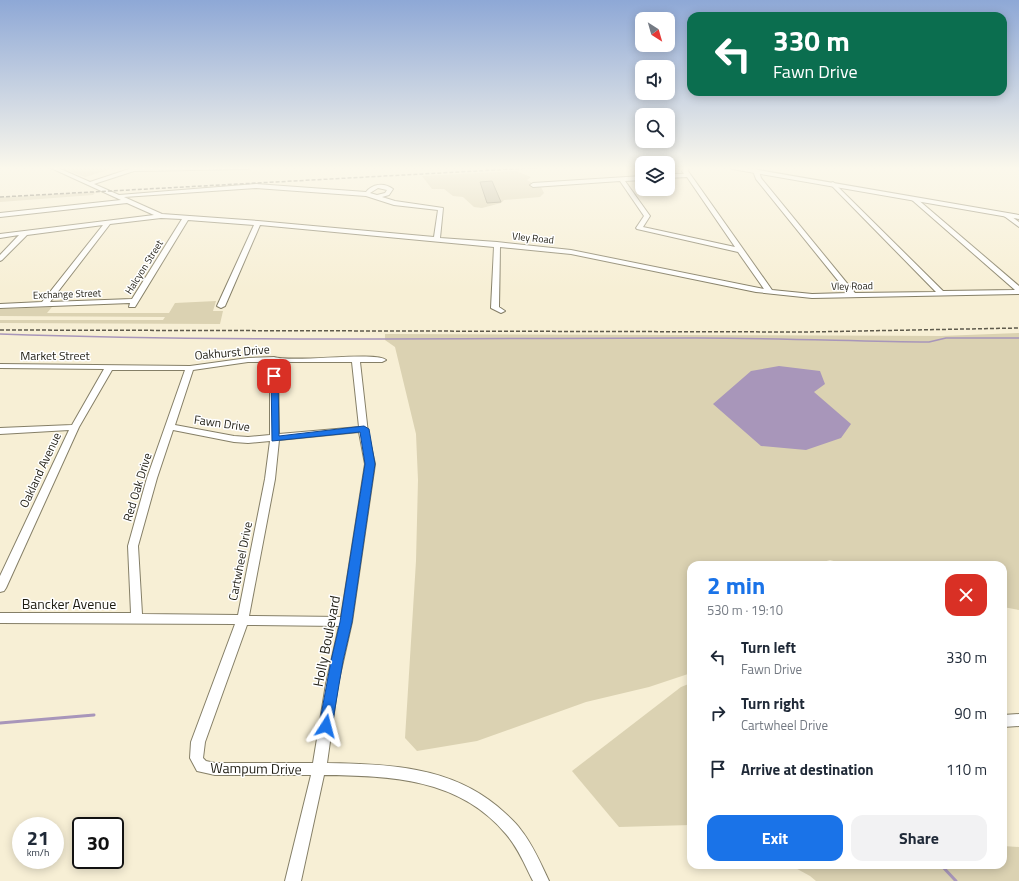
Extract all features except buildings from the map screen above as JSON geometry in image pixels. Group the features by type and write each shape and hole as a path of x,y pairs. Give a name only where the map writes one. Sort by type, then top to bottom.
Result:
{"main road":[{"path":"966,208 1019,217"}],"street":[{"path":"0,215 63,208"},
{"name":"Vley Road","path":"144,208 161,216 437,238 571,252 770,292 812,296 1019,291"},
{"path":"437,238 442,211 438,208"},
{"path":"641,208 647,216 639,228 665,235 740,250"},
{"path":"711,208 770,292"},
{"path":"782,208 854,296"},
{"path":"857,208 941,293"},
{"path":"924,208 1019,291"},
{"path":"1006,215 1019,225"},
{"path":"0,236 107,224 161,216"},
{"name":"Halcyon Street","path":"133,303 186,218"},
{"path":"221,306 258,223"},
{"path":"44,305 107,224"},
{"path":"0,260 24,234"},
{"path":"497,244 494,305 495,308 501,311"},
{"name":"Exchange Street","path":"0,306 133,303"},
{"name":"Oakhurst Drive","path":"109,366 190,368 228,362 274,359 382,360"},
{"name":"Cartwheel Drive","path":"196,761 198,742 242,622 270,479 275,439 274,359"},
{"name":"Holly Boulevard","path":"293,881 319,769 332,684 346,622 370,464 364,429 356,360"},
{"name":"Market Street","path":"1,368 109,366"},
{"name":"Oakland Avenue","path":"0,588 75,426 109,366"},
{"name":"Red Oak Drive","path":"137,618 133,546 153,475 171,427 190,368"},
{"path":"0,431 75,426"},
{"name":"Fawn Drive","path":"171,427 234,439 275,439 364,429"},
{"name":"Bancker Avenue","path":"0,618 137,618 242,622 346,622"},
{"path":"1007,721 1019,720"},
{"name":"Wampum Drive","path":"196,761 202,767 215,769 382,770 412,774 462,790 505,822 520,841 541,881"}],"shaded area":[{"path":"216,301 213,311 223,311 220,324 0,323 0,320 163,320 165,317 0,316 0,309 52,307 47,313 169,313 175,303"},
{"path":"1019,333 1019,610 1007,608 1007,561 687,561 687,674 649,687 586,702 477,741 417,751 405,738 416,561 418,480 416,434 395,347 385,340 385,334 941,336"},
{"path":"779,366 820,371 825,384 814,392 851,424 841,438 806,450 761,446 713,404 751,371"},
{"path":"687,685 687,825 619,827 572,771 681,687"},
{"path":"1007,846 1019,847 1019,881 816,881 797,869 1007,869"}],"waterway":[{"path":"0,334 261,339 725,338 929,342 946,338 1019,338"},
{"path":"0,723 94,715"},
{"path":"945,869 956,881"}],"railway":[{"path":"0,330 807,332 1019,328"}],"route":[{"path":"274,376 275,439 364,429 370,464 363,502 346,622 337,661 326,726"}]}
